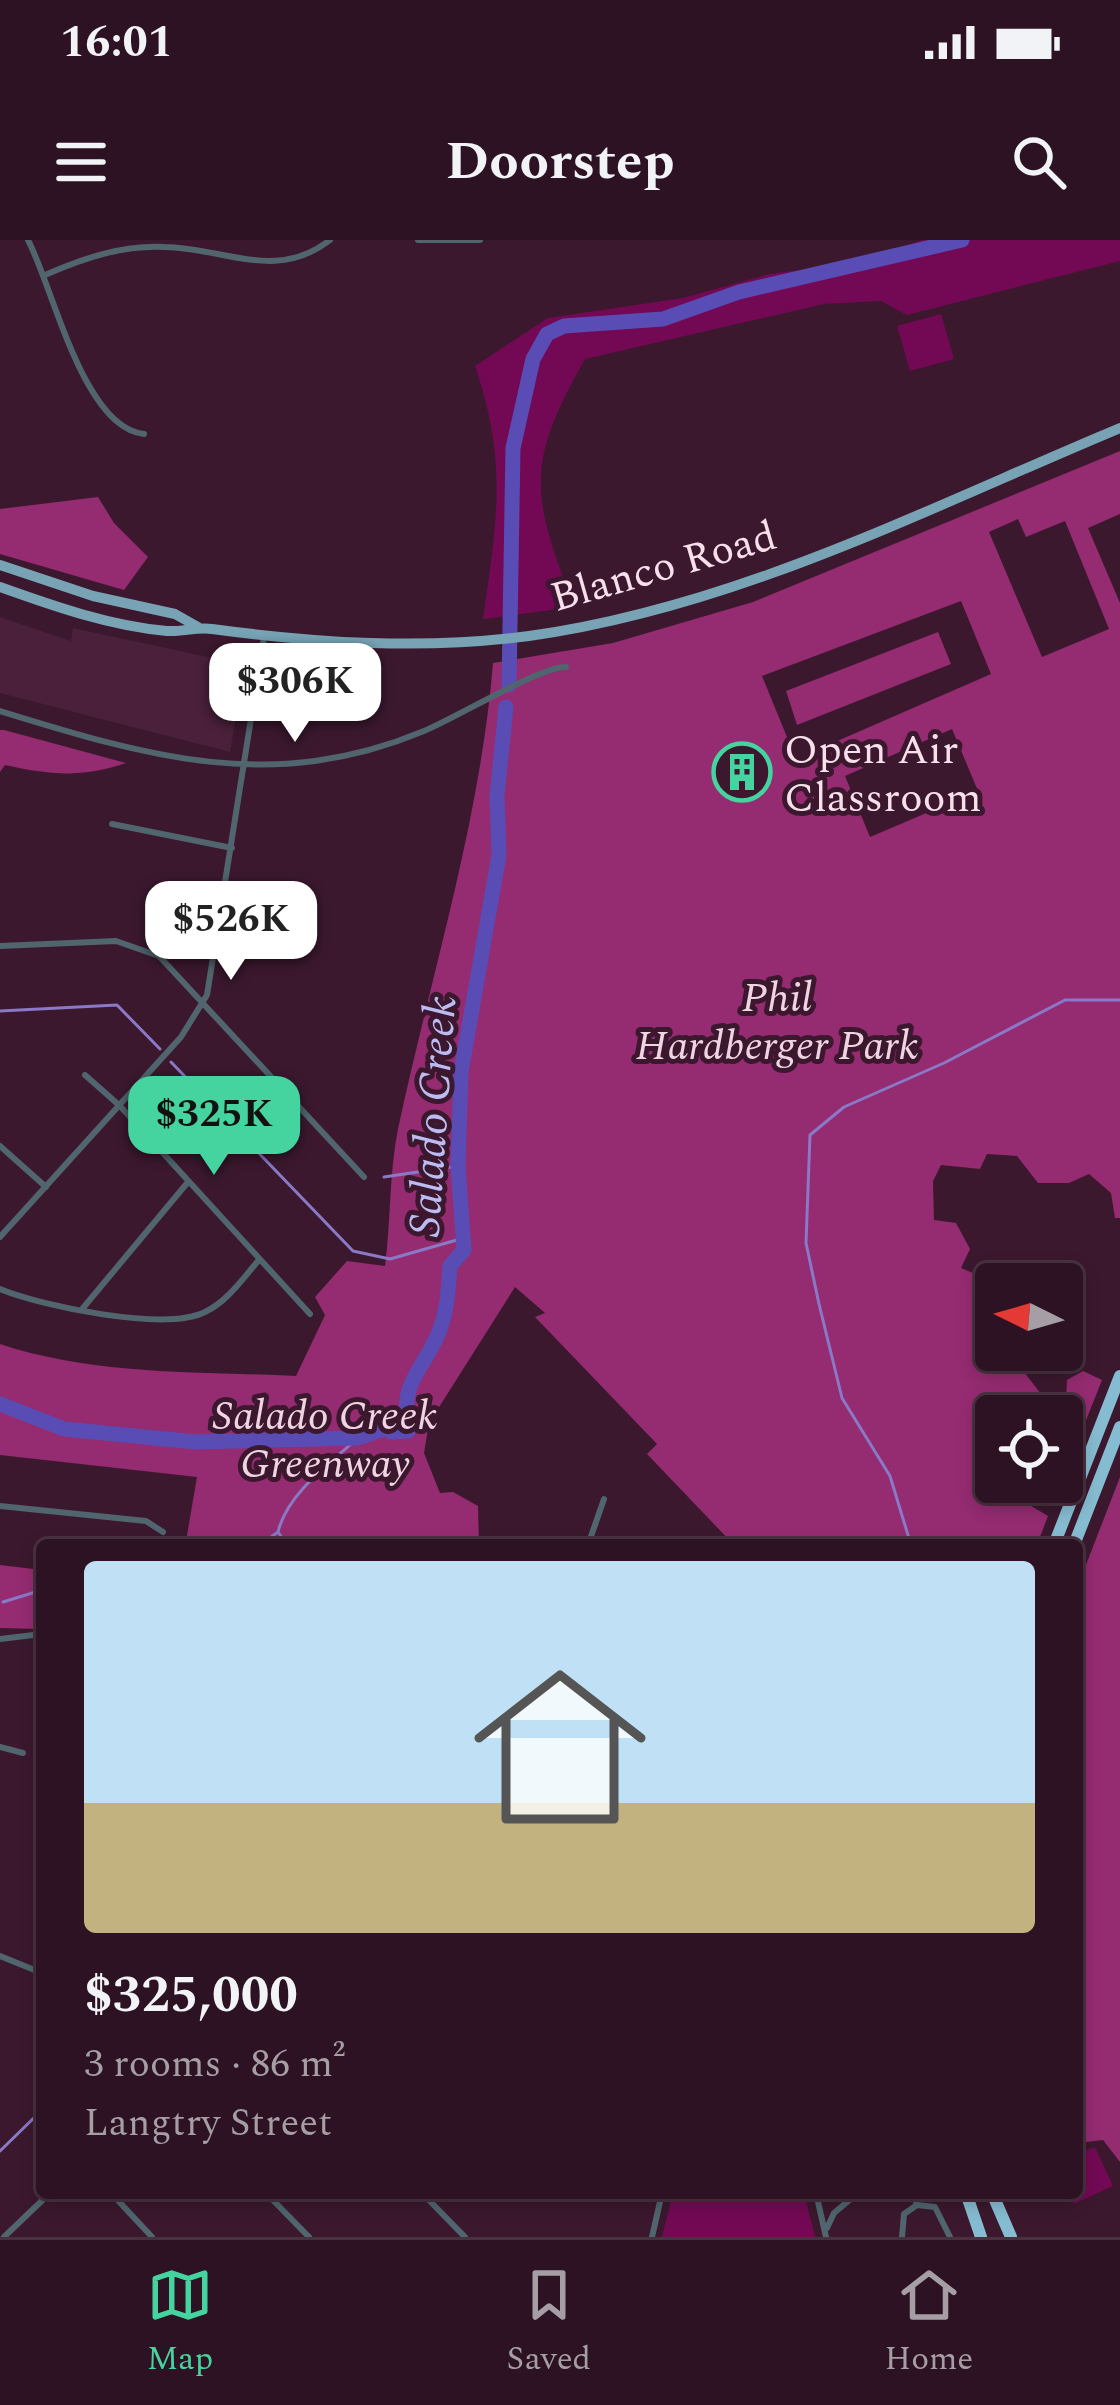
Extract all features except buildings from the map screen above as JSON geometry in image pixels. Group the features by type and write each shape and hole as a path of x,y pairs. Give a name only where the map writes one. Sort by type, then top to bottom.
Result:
{"highway":[{"path":"1056,1539 1120,1376"},
{"path":"1076,1539 1120,1427"},
{"path":"968,2199 981,2237"},
{"path":"995,2199 1011,2237"}],"main road":[{"name":"Blanco Road","path":"0,587 171,632 198,627 362,644 472,640 598,623 748,582 1120,428"},
{"name":"Blanco Road","path":"0,565 93,596 175,614 198,627"}],"street":[{"path":"28,240 86,381 122,426 144,434"},
{"path":"45,275 134,248 189,249 263,264 296,259 330,240"},
{"path":"418,240 481,240"},
{"path":"0,1237 181,1037 203,1002 264,637"},
{"path":"0,711 94,737 244,768 304,765 390,744 479,708 544,668 566,668"},
{"path":"112,824 232,848"},
{"path":"0,946 134,944 166,962 364,1177"},
{"path":"85,1075 120,1106 310,1314"},
{"path":"0,1146 46,1187"},
{"path":"83,1308 189,1182"},
{"path":"0,1289 37,1302 191,1318 218,1304 259,1260"},
{"path":"590,1539 604,1499"},
{"path":"0,1506 146,1521 163,1532"},
{"path":"0,1639 36,1635"},
{"path":"0,1747 23,1754"},
{"path":"0,1956 36,1970"},
{"path":"4,2237 44,2199"},
{"path":"117,2199 152,2237"},
{"path":"272,2199 310,2237"},
{"path":"428,2199 465,2237"},
{"path":"652,2237 661,2199"},
{"path":"820,2199 826,2234"},
{"path":"826,2234 834,2213 852,2199"},
{"path":"914,2199 916,2205"},
{"path":"902,2237 904,2214 916,2205 935,2207 950,2237"}],"shaded area":[{"path":"922,240 1120,240 1120,261 907,315 881,301 824,304 585,359 552,427 541,481 549,536 574,607 483,619 497,492 492,433 475,366 548,318 683,298 769,274 868,261"},
{"path":"941,314 954,359 910,371 897,326"},
{"path":"0,617 71,641 73,628 245,665 230,752 0,693"},
{"path":"1095,2147 1113,2186 1074,2204 1071,2199 1083,2199 1083,2152"},
{"path":"672,2199 806,2199 815,2237 662,2237"}],"green space":[{"name":"Phil Hardberger Park","path":"1120,451 1120,514 1088,528 1120,603 1120,1218 1115,1218 1111,1193 1089,1174 1069,1183 1038,1183 1017,1156 987,1154 980,1169 941,1165 933,1181 934,1220 956,1223 970,1249 961,1268 975,1274 975,1371 1023,1371 1042,1395 975,1395 975,1503 1026,1503 1048,1516 1039,1539 728,1539 647,1454 657,1444 535,1317 545,1313 515,1287 429,1423 424,1453 440,1493 453,1492 478,1506 479,1539 186,1539 197,1477 0,1455 0,1344 110,1367 296,1376 325,1315 315,1297 347,1261 385,1266 398,1129 466,839 493,663 613,643 753,602","holes":["1018,519 1026,537 1065,521 1109,629 1042,657 989,532","961,601 991,674 796,759 762,676","952,729 978,791 870,837 845,776"]},
{"path":"98,497 114,523 148,557 124,590 0,554 0,509"},
{"path":"938,632 951,664 797,725 786,691"},
{"path":"0,730 126,763 66,773 5,765 0,772"},
{"path":"1083,1371 1102,1380 1083,1428 1083,1395 1066,1395 1067,1380"},
{"path":"1120,1477 1120,2162 1103,2140 1083,2142 1083,1573"},
{"path":"0,1565 36,1569 36,1629 0,1628"}],"waterway":[{"name":"Salado Creek","path":"509,685 513,448 533,359 547,334 564,326 663,319 739,292 962,240"},
{"name":"Salado Creek","path":"391,1432 408,1431 410,1388 442,1324 450,1266 464,1250 458,1166 461,1072 499,855 497,796 506,707"},
{"path":"909,1539 890,1476 842,1398 806,1243 810,1135 844,1107 944,1063 1065,1000 1120,1000"},
{"path":"0,1011 117,1005 160,1049"},
{"path":"171,1062 353,1251 390,1259 464,1238"},
{"path":"384,1177 458,1166"},
{"name":"Salado Creek","path":"0,1404 64,1429 196,1442 358,1438 381,1430"},
{"path":"268,1539 278,1532 290,1505 311,1481 358,1438"},
{"path":"278,1532 283,1539"},
{"path":"3,1602 36,1592"},
{"path":"0,2151 36,2116"}],"place":[{"name":"Open Air Classroom","path":"742,772"}],"park label":[{"name":"Salado Creek Greenway","path":"325,1438"}]}
